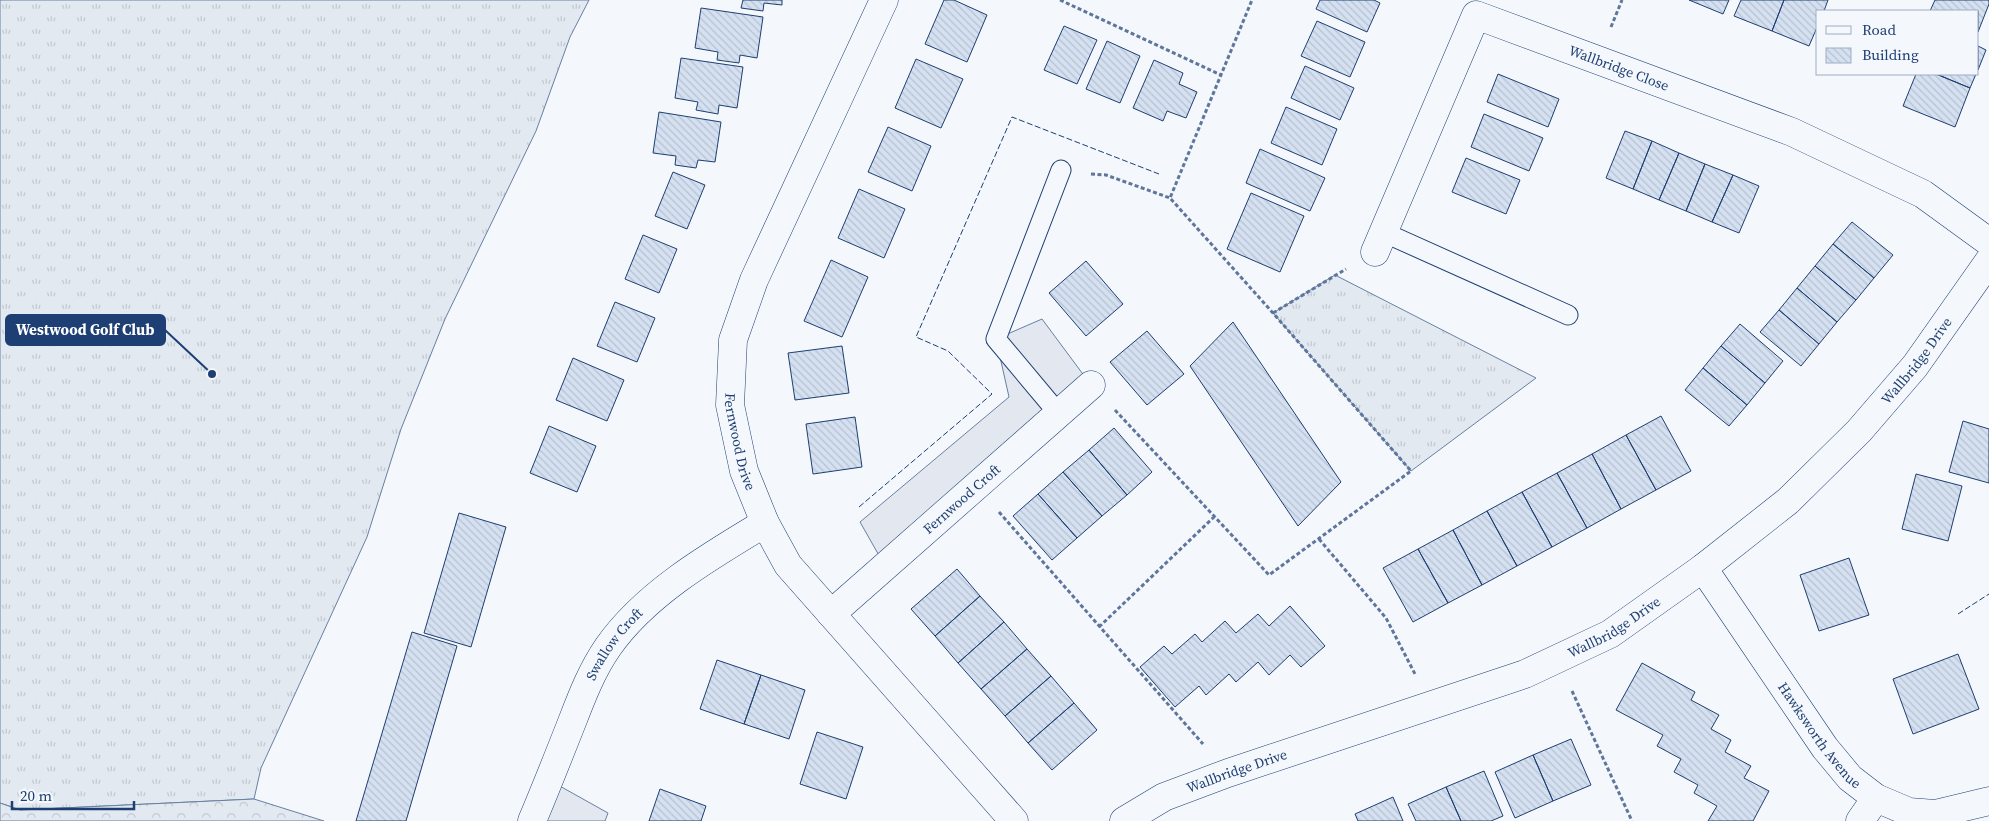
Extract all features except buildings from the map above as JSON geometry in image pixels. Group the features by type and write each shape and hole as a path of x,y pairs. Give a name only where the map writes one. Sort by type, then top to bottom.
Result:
{"street":[{"name":"Fernwood Drive","path":"884,0 754,280 733,340 730,405 744,470 765,523 788,565 1014,821"},
{"name":"Wallbridge Close","path":"1379,242 1476,14 1792,132 1923,194 1989,242"},
{"name":"Wallbridge Drive","path":"1124,821 1164,796 1525,674 1610,634 1703,568 1788,501 1859,431 1915,366 1989,261"},
{"name":"Fernwood Croft","path":"831,614 1091,385"},
{"name":"Swallow Croft","path":"532,821 590,678 607,648 631,618 658,595 722,548 765,523"},
{"name":"Hawksworth Avenue","path":"1703,568 1825,748 1850,778 1876,798 1909,812 1935,814 1989,801"},
{"path":"1860,821 1876,798"}],"lane":[{"path":"1058,413 996,339 1061,170"},
{"path":"1379,242 1568,315"}],"path":[{"path":"1060,0 1221,75"},
{"path":"1170,198 1252,0"},
{"path":"1061,170 1106,176 1170,198 1273,312 1411,472 1269,575 1091,385"},
{"path":"1273,312 1379,242"},
{"path":"976,486 1228,773"},
{"path":"1100,627 1214,517"},
{"path":"1319,540 1386,618 1432,706"},
{"path":"1557,659 1632,821"}],"green space":[{"path":"0,0 589,0 570,37 536,131 445,319 401,429 367,537 261,768 254,799 20,810 0,803"},
{"path":"1335,275 1536,378 1411,471 1273,313"},
{"path":"254,799 324,821 0,821 0,803 20,810"}],"shaded area":[{"path":"1042,319 1091,385 885,566 860,522 1009,397 996,339"},
{"path":"549,780 608,813 605,821 532,821"}],"fence":[{"path":"859,507 992,394 948,351 916,337 1012,117 1159,174"},
{"path":"1958,614 1989,594"}],"place":[{"name":"Westwood Golf Club","path":"212,374"}]}
